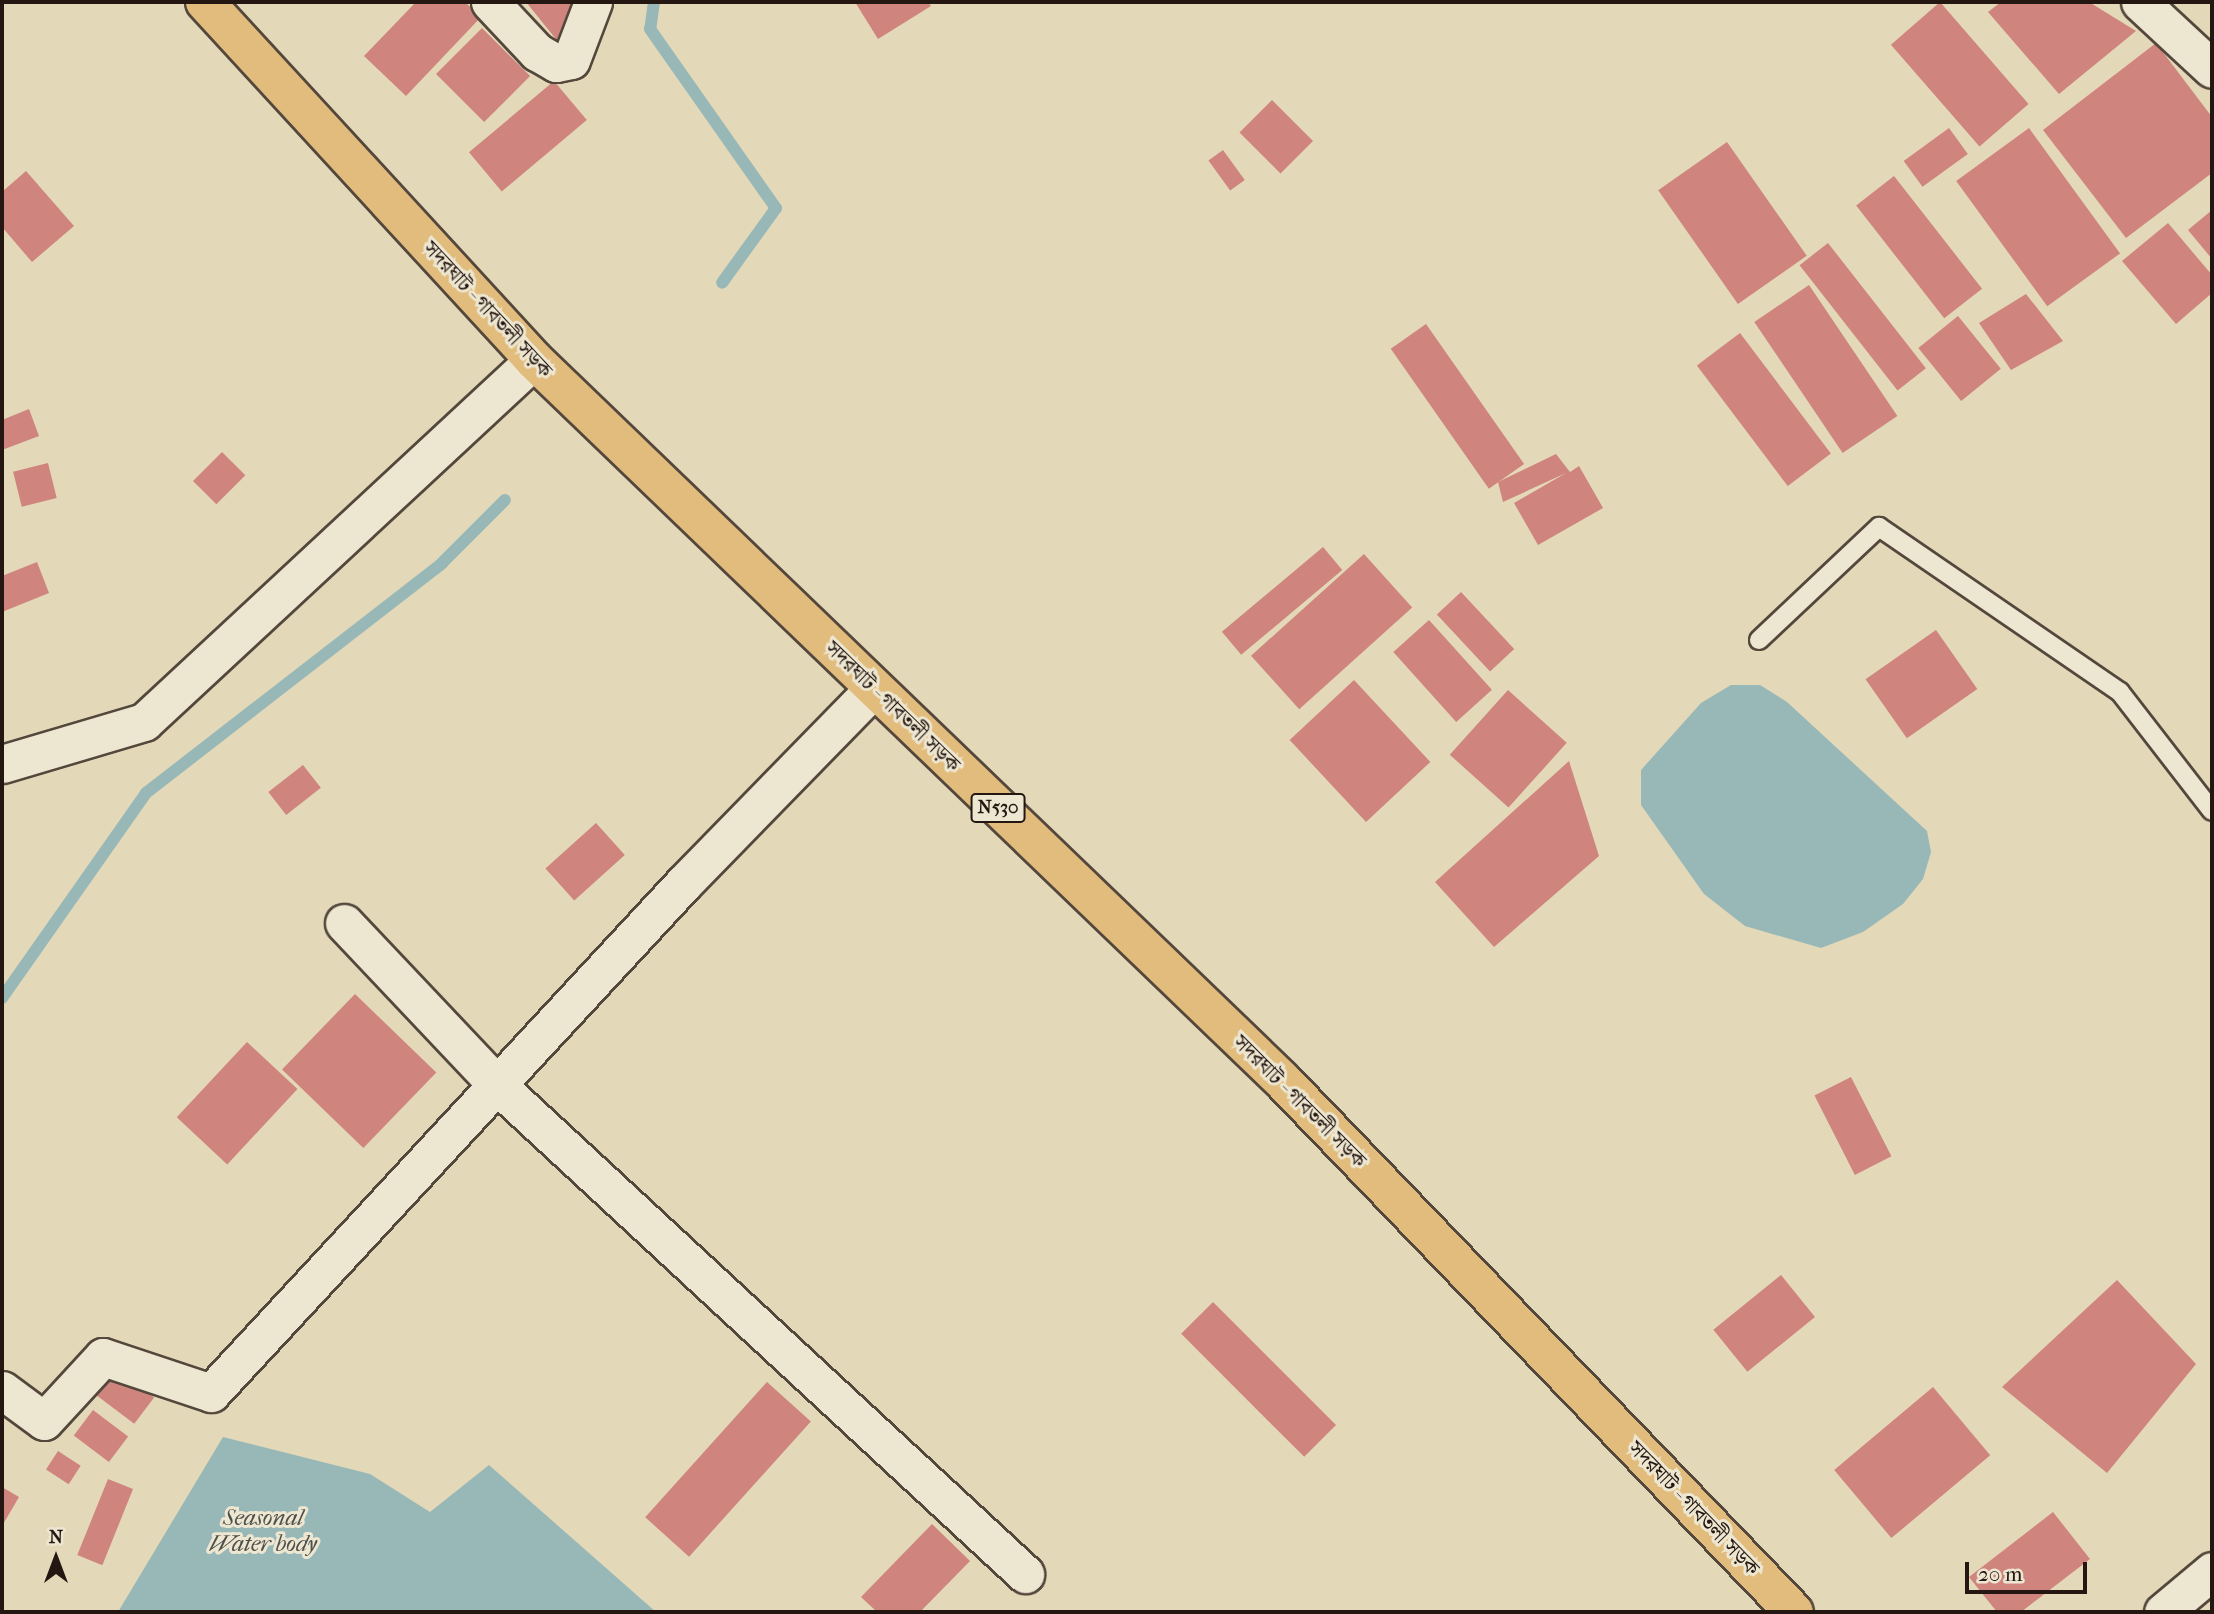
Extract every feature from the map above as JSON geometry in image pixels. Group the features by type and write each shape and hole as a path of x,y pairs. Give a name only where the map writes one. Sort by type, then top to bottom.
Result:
{"highway":[{"name":"সদরঘাট - গাবতলী সড়ক","path":"205,2 534,360 1282,1080 1794,1612"}],"street":[{"path":"490,2 537,52 556,63 572,60 593,2"},
{"path":"2141,2 2212,69"},
{"path":"2,764 144,722 534,360"},
{"path":"2,1390 44,1421 103,1357 211,1394 497,1085 874,688"},
{"path":"344,923 497,1085 1025,1574"},
{"path":"2163,1612 2212,1571"}],"lane":[{"path":"1759,640 1879,527 2120,692 2212,811"}],"water":[{"path":"1731,685 1760,685 1787,702 1927,831 1931,852 1923,879 1903,904 1863,932 1821,948 1745,926 1704,894 1641,805 1641,770 1701,703"},
{"name":"Seasonal Water body","path":"223,1437 370,1474 430,1512 489,1465 656,1612 118,1612"}],"building":[{"path":"416,2 465,2 481,17 406,96 364,56"},
{"path":"526,2 582,2 568,54"},
{"path":"855,2 928,2 931,6 878,39"},
{"path":"1940,2 2029,104 1980,147 1891,45"},
{"path":"2001,2 2089,2 2136,31 2059,94 1988,12"},
{"path":"482,28 530,76 484,122 436,74"},
{"path":"2156,43 2212,117 2212,173 2126,238 2043,130"},
{"path":"554,81 587,120 502,191 469,152"},
{"path":"1272,100 1313,141 1280,174 1239,133"},
{"path":"1949,128 1968,154 1923,187 1904,161"},
{"path":"2029,128 2120,253 2047,306 1956,181"},
{"path":"1727,142 1807,256 1738,304 1658,190"},
{"path":"1223,150 1245,180 1230,191 1208,161"},
{"path":"26,171 74,226 32,262 2,227 2,192"},
{"path":"1894,176 1982,289 1944,318 1856,206"},
{"path":"2212,210 2212,259 2188,230"},
{"path":"2168,223 2212,275 2212,293 2176,324 2122,261"},
{"path":"1828,243 1926,368 1898,390 1800,265"},
{"path":"1809,285 1897,416 1843,453 1754,322"},
{"path":"2026,294 2063,341 2011,370 1979,323"},
{"path":"1958,316 2001,369 1961,401 1918,348"},
{"path":"1426,324 1524,464 1489,489 1391,349"},
{"path":"1740,333 1831,454 1788,486 1697,365"},
{"path":"29,409 39,436 2,450 2,420"},
{"path":"222,452 245,475 216,504 193,481"},
{"path":"1556,454 1570,472 1579,466 1603,508 1538,545 1514,503 1566,473 1503,502 1498,482"},
{"path":"48,463 57,498 22,507 13,472"},
{"path":"1323,547 1342,570 1241,655 1222,632"},
{"path":"1364,554 1412,608 1299,709 1251,656"},
{"path":"37,562 49,593 2,612 2,576"},
{"path":"1461,592 1514,649 1490,672 1437,615"},
{"path":"1429,620 1492,690 1456,722 1393,652"},
{"path":"1936,630 1977,689 1907,738 1866,679"},
{"path":"1354,680 1430,762 1366,822 1290,740"},
{"path":"1508,690 1567,743 1508,808 1450,755"},
{"path":"1569,761 1599,856 1494,947 1435,882"},
{"path":"303,765 321,788 286,815 268,792"},
{"path":"596,823 625,855 574,900 545,869"},
{"path":"355,994 436,1072 363,1148 282,1070"},
{"path":"247,1042 297,1089 227,1164 177,1117"},
{"path":"1851,1077 1891,1156 1855,1175 1814,1096"},
{"path":"1781,1275 1815,1317 1747,1372 1713,1330"},
{"path":"2117,1280 2196,1364 2107,1473 2002,1387"},
{"path":"1213,1302 1336,1425 1304,1457 1181,1334"},
{"path":"103,1359 154,1398 134,1424 83,1385"},
{"path":"767,1382 811,1421 689,1557 645,1517"},
{"path":"1933,1387 1990,1455 1891,1538 1834,1470"},
{"path":"93,1410 128,1436 109,1462 74,1436"},
{"path":"58,1451 81,1466 69,1484 46,1469"},
{"path":"108,1479 133,1489 102,1565 77,1555"},
{"path":"2,1487 19,1497 2,1526"},
{"path":"2053,1512 2090,1559 2021,1612 1997,1612 1969,1577"},
{"path":"932,1524 970,1561 920,1612 877,1612 861,1597"}],"waterway":[{"path":"654,2 650,29 776,208 722,283"},
{"path":"2,998 146,793 442,563 505,500"}]}
